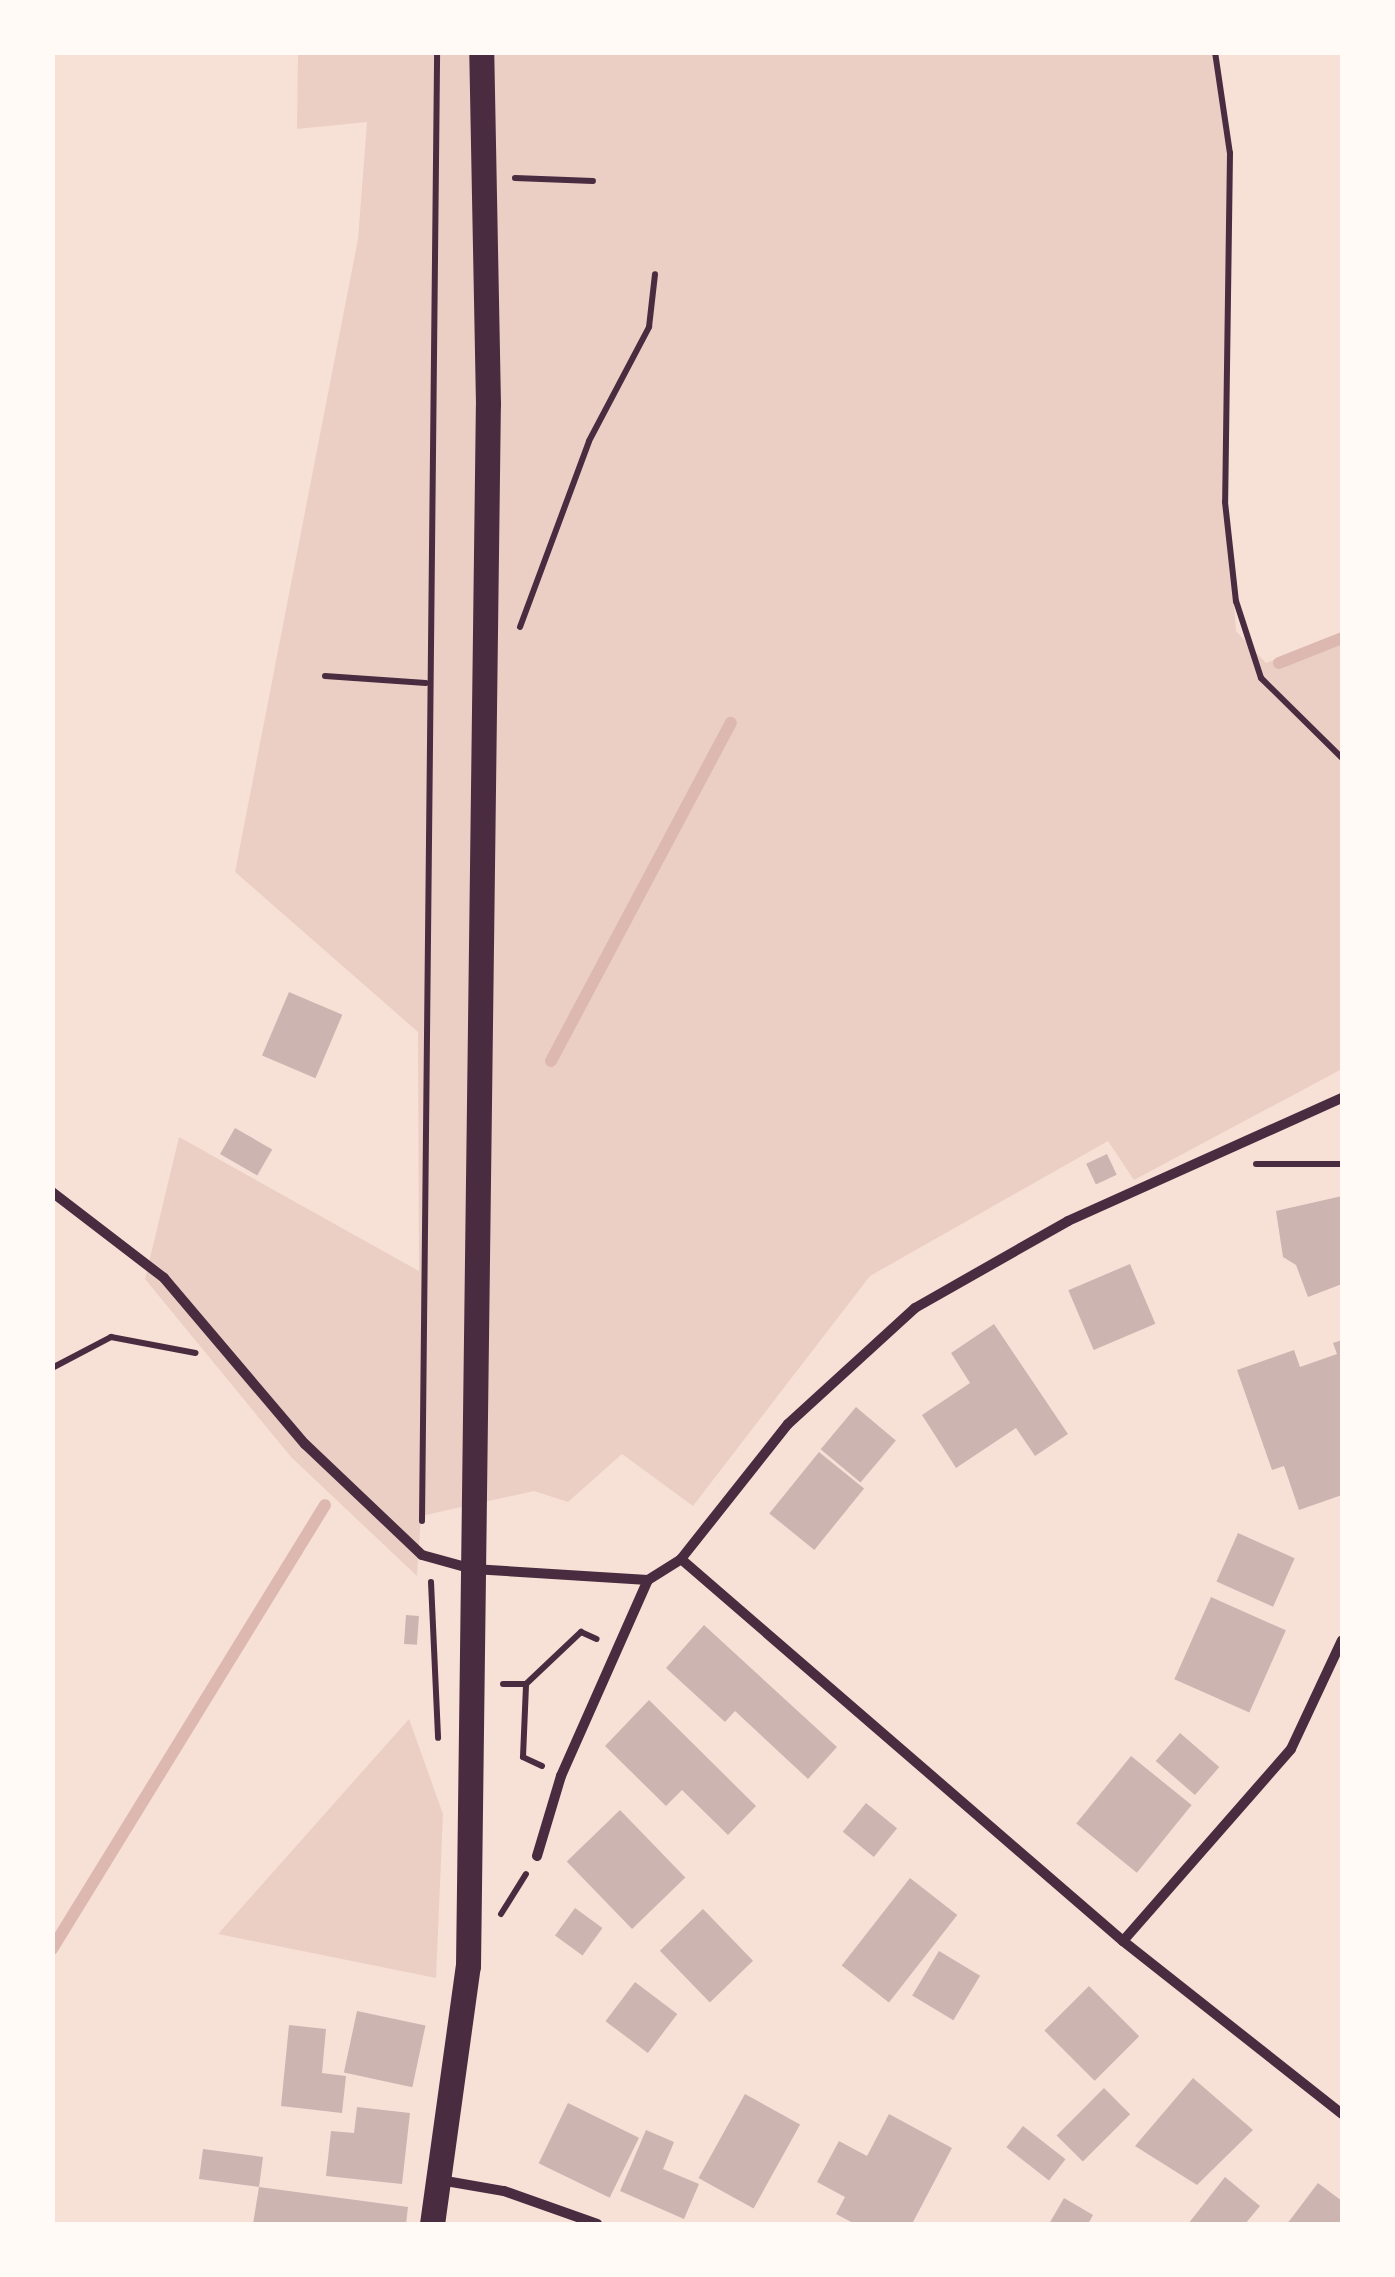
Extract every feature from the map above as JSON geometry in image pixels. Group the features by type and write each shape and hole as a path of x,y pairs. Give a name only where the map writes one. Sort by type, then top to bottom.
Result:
{"main road":[{"path":"432,2224 468,1966 474,1139 484,670 481,52"}],"street":[{"path":"52,1192 164,1278 236,1365 422,1555 472,1569 648,1580 681,1559 788,1424 914,1308 1068,1221 1226,1154 1342,1098"},
{"path":"681,1559 1123,1941 1342,2114"},
{"path":"537,1856 561,1776 623,1652 648,1580"},
{"path":"1123,1941 1291,1748 1342,1640"},
{"path":"439,2180 504,2191 597,2224"}],"path":[{"path":"437,52 426,684 431,1049 422,1555 433,1588 433,1728 442,1746"},
{"path":"1214,52 1230,153 1225,502 1236,601 1261,678 1342,758"},
{"path":"484,176 593,181"},
{"path":"484,670 520,628 589,441 649,327 655,274"},
{"path":"325,676 426,684"},
{"path":"1226,1154 1269,1168 1342,1164"},
{"path":"52,1368 111,1337 236,1365"},
{"path":"561,1776 523,1757 526,1684 581,1632 623,1652"}],"shaded area":[{"path":"298,53 1214,53 1230,136 1225,480 1236,631 1266,663 1342,633 1342,1069 1134,1180 1108,1141 870,1276 693,1506 622,1454 568,1502 534,1491 421,1516 417,1576 291,1457 145,1279 179,1137 419,1271 418,1032 235,872 358,239 367,122 297,129"},
{"path":"409,1719 443,1814 436,1978 218,1934"}],"building":[{"path":"289,992 342,1015 315,1078 262,1056"},
{"path":"235,1128 272,1150 257,1175 220,1154"},
{"path":"1107,1154 1117,1175 1096,1185 1086,1164"},
{"path":"1342,1196 1342,1284 1308,1297 1296,1265 1283,1257 1276,1211"},
{"path":"1130,1264 1155,1324 1094,1350 1068,1290"},
{"path":"994,1324 1068,1434 1035,1456 1016,1428 956,1468 922,1415 970,1383 951,1353"},
{"path":"1342,1340 1342,1495 1299,1510 1284,1466 1272,1470 1237,1370 1294,1350 1300,1367 1337,1354 1333,1343"},
{"path":"856,1407 896,1440 860,1483 821,1449"},
{"path":"819,1452 864,1489 814,1550 769,1513"},
{"path":"1238,1533 1295,1558 1273,1607 1216,1581"},
{"path":"1211,1597 1286,1630 1249,1713 1174,1679"},
{"path":"406,1615 419,1616 417,1645 404,1644"},
{"path":"704,1625 837,1747 808,1779 735,1711 725,1722 666,1668"},
{"path":"649,1700 756,1806 728,1835 682,1790 666,1806 605,1746"},
{"path":"1180,1733 1219,1767 1195,1795 1156,1761"},
{"path":"1131,1756 1192,1805 1137,1873 1076,1824"},
{"path":"866,1803 897,1828 874,1857 843,1832"},
{"path":"620,1810 685,1878 632,1929 567,1861"},
{"path":"910,1878 957,1915 889,2002 842,1965"},
{"path":"575,1908 603,1928 583,1955 555,1936"},
{"path":"703,1909 753,1961 710,2002 660,1951"},
{"path":"939,1951 980,1976 953,2020 912,1996"},
{"path":"635,1982 677,2014 648,2053 606,2021"},
{"path":"1089,1986 1139,2036 1095,2081 1044,2031"},
{"path":"357,2011 425,2026 412,2087 344,2073"},
{"path":"289,2025 326,2029 322,2073 346,2076 342,2113 281,2106"},
{"path":"1193,2078 1253,2130 1197,2185 1135,2146"},
{"path":"1104,2088 1130,2114 1083,2162 1057,2135"},
{"path":"745,2094 800,2125 754,2209 698,2178"},
{"path":"568,2103 639,2138 610,2198 539,2163"},
{"path":"357,2107 410,2113 402,2184 326,2176 331,2131 354,2133"},
{"path":"889,2114 952,2148 912,2224 855,2224 836,2214 845,2197 817,2182 839,2141 867,2156"},
{"path":"1023,2126 1066,2159 1049,2181 1006,2147"},
{"path":"646,2130 674,2142 663,2169 699,2184 684,2219 620,2191"},
{"path":"203,2149 263,2157 259,2187 199,2179"},
{"path":"1225,2177 1260,2206 1245,2224 1188,2224"},
{"path":"1318,2183 1342,2201 1342,2224 1287,2224"},
{"path":"259,2187 408,2207 406,2224 253,2224"},
{"path":"1064,2198 1093,2215 1088,2224 1049,2224"}],"waterway":[{"path":"1279,663 1342,638"},
{"path":"551,1061 731,723"},
{"path":"52,1949 325,1505"}]}
